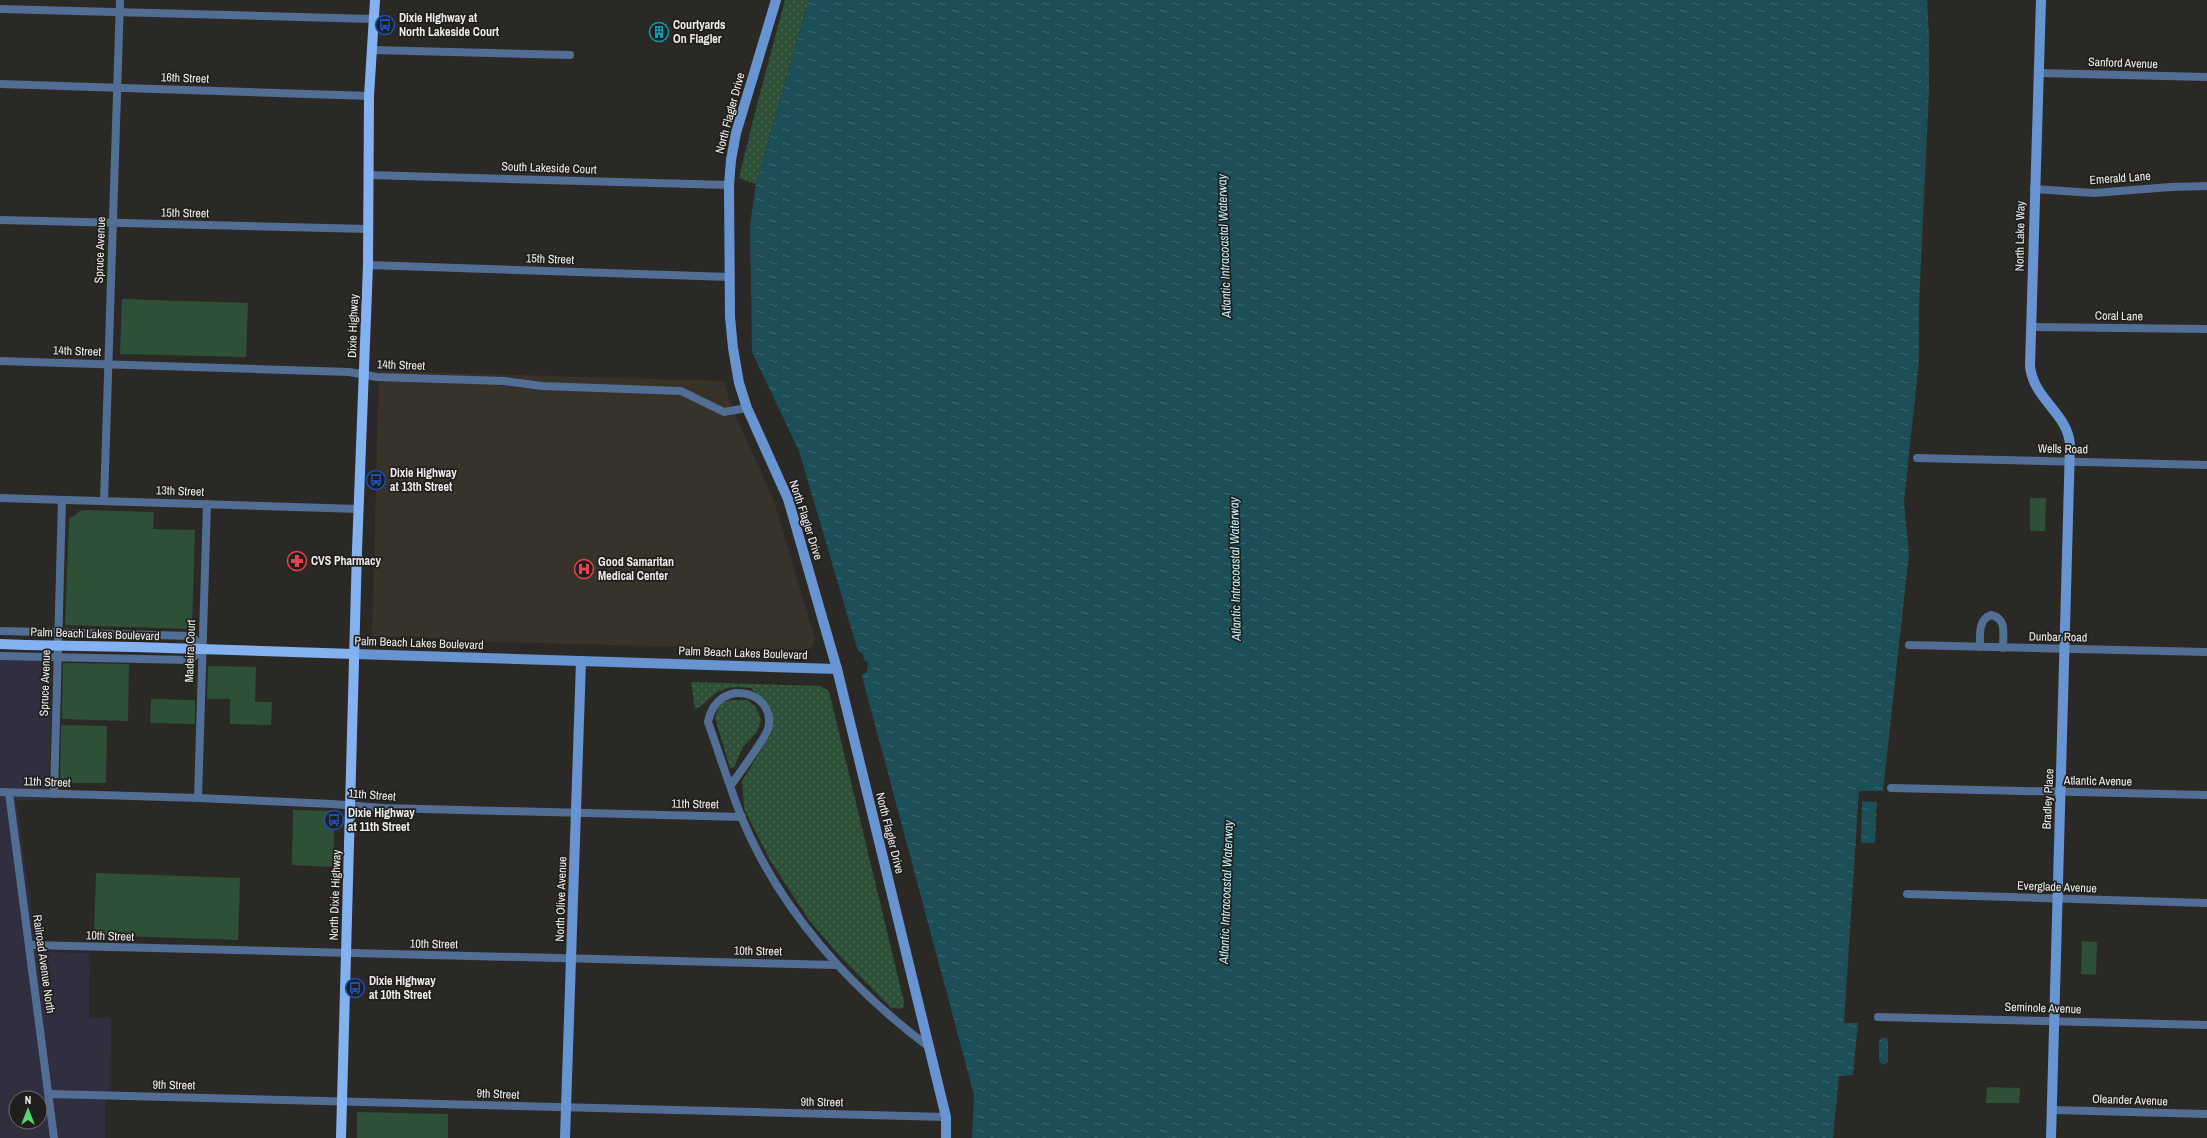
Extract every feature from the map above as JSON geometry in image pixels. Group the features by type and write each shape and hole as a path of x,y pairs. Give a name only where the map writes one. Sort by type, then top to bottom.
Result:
{"main road":[{"name":"Dixie Highway","path":"354,654 369,229 369,96 375,0"},
{"name":"Palm Beach Lakes Boulevard","path":"0,644 354,654"},
{"name":"North Dixie Highway","path":"341,1138 354,654"}],"street":[{"name":"Spruce Avenue","path":"104,501 120,0"},
{"name":"North Flagler Drive","path":"776,0 736,133 729,185 730,277 733,348 739,383 747,408 788,499 837,668 946,1117 946,1138"},
{"name":"North Lake Way","path":"2041,0 2034,189 2031,327 2032,376 2040,393 2066,428 2070,442 2070,462"},
{"path":"0,9 374,18"},
{"path":"372,50 570,55"},
{"name":"Sanford Avenue","path":"2038,73 2207,77"},
{"name":"16th Street","path":"0,84 369,96"},
{"name":"South Lakeside Court","path":"368,175 729,185"},
{"name":"Emerald Lane","path":"2034,189 2094,193 2171,187 2207,186"},
{"name":"15th Street","path":"0,220 113,224 369,229"},
{"name":"15th Street","path":"368,265 730,277"},
{"name":"Coral Lane","path":"2031,327 2207,329"},
{"name":"14th Street","path":"0,361 349,372 365,376 504,380 542,386 681,391 699,398 712,408 724,412 747,408"},
{"name":"Wells Road","path":"1917,458 2207,465"},
{"name":"Bradley Place","path":"2051,1138 2057,899 2066,649 2070,462"},
{"name":"13th Street","path":"0,498 360,509"},
{"name":"Spruce Avenue","path":"54,794 62,500"},
{"name":"Madeira Court","path":"198,798 207,504"},
{"path":"1980,647 1981,623 1983,619 1990,615 2000,618 2002,622 2003,648"},
{"path":"0,631 192,636 202,650 189,660 0,656"},
{"name":"Dunbar Road","path":"1908,645 2207,652"},
{"name":"Palm Beach Lakes Boulevard","path":"354,654 837,668"},
{"name":"North Olive Avenue","path":"565,1138 581,661"},
{"path":"731,785 768,730 768,717 762,704 757,699 744,693 730,693 719,700 711,710 708,722 742,817 776,881 794,910 837,965 880,1008 929,1047"},
{"name":"Atlantic Avenue","path":"1892,788 2207,795"},
{"name":"11th Street","path":"0,792 198,798 351,806 576,814 742,817"},
{"name":"Railroad Avenue North","path":"9,793 54,1138"},
{"name":"Everglade Avenue","path":"1907,894 2207,903"},
{"name":"10th Street","path":"29,945 837,965"},
{"name":"Seminole Avenue","path":"1878,1017 2207,1025"},
{"name":"9th Street","path":"49,1094 946,1117"},
{"name":"Oleander Avenue","path":"2052,1110 2207,1114"}],"shaded area":[{"name":"Good Samaritan Medical Center","path":"379,371 724,381 730,403 774,501 815,639 813,646 808,650 456,641 437,638 372,636"},
{"path":"0,658 52,659 49,800 16,800 37,952 90,953 89,1018 111,1018 110,1091 106,1091 105,1138 0,1138"}],"green space":[{"path":"785,0 809,0 756,184 739,178"},
{"path":"122,299 248,303 246,357 120,354"},
{"path":"2030,498 2046,498 2045,531 2030,531"},
{"path":"82,510 154,512 153,529 195,530 192,629 65,625 69,519"},
{"path":"63,663 129,664 128,721 62,719"},
{"path":"208,666 256,667 255,702 272,702 271,725 230,724 230,699 207,699"},
{"path":"691,682 820,686 829,691 904,1002 903,1008 898,1009 894,1007 892,1009 837,953 809,920 770,860 744,809 742,781 772,732 772,710 751,688 741,687 728,688 719,691 695,709"},
{"path":"151,699 195,700 195,724 150,723"},
{"path":"730,700 747,700 756,707 761,720 757,732 743,747 734,767 730,768 715,718 720,704"},
{"path":"61,725 107,726 106,783 60,783"},
{"path":"293,810 335,811 333,867 292,865"},
{"path":"96,873 240,878 238,940 94,935"},
{"path":"2082,941 2097,942 2096,975 2081,974"},
{"path":"1987,1087 2020,1088 2019,1103 1986,1103"},
{"path":"357,1112 448,1114 448,1138 357,1138"}],"water":[{"name":"Atlantic Intracoastal Waterway","path":"809,0 1927,0 1929,36 1929,91 1919,305 1919,360 1904,502 1909,554 1883,791 1859,791 1844,1023 1858,1023 1853,1075 1839,1076 1833,1138 972,1138 974,1095 862,676 867,671 868,662 864,660 863,654 858,651 799,451 752,352 750,225 756,184"},
{"path":"1862,801 1877,802 1875,843 1861,843"},
{"path":"1882,1038 1886,1038 1888,1041 1888,1062 1883,1065 1879,1061 1879,1041"}],"place":[{"name":"Dixie Highway at North Lakeside Court","path":"385,25"},
{"name":"Courtyards On Flagler","path":"659,32"},
{"name":"Dixie Highway at 13th Street","path":"376,480"},
{"name":"CVS Pharmacy","path":"297,561"},
{"name":"Good Samaritan Medical Center","path":"584,569"},
{"name":"Dixie Highway at 11th Street","path":"334,820"},
{"name":"Dixie Highway at 10th Street","path":"355,988"}]}
